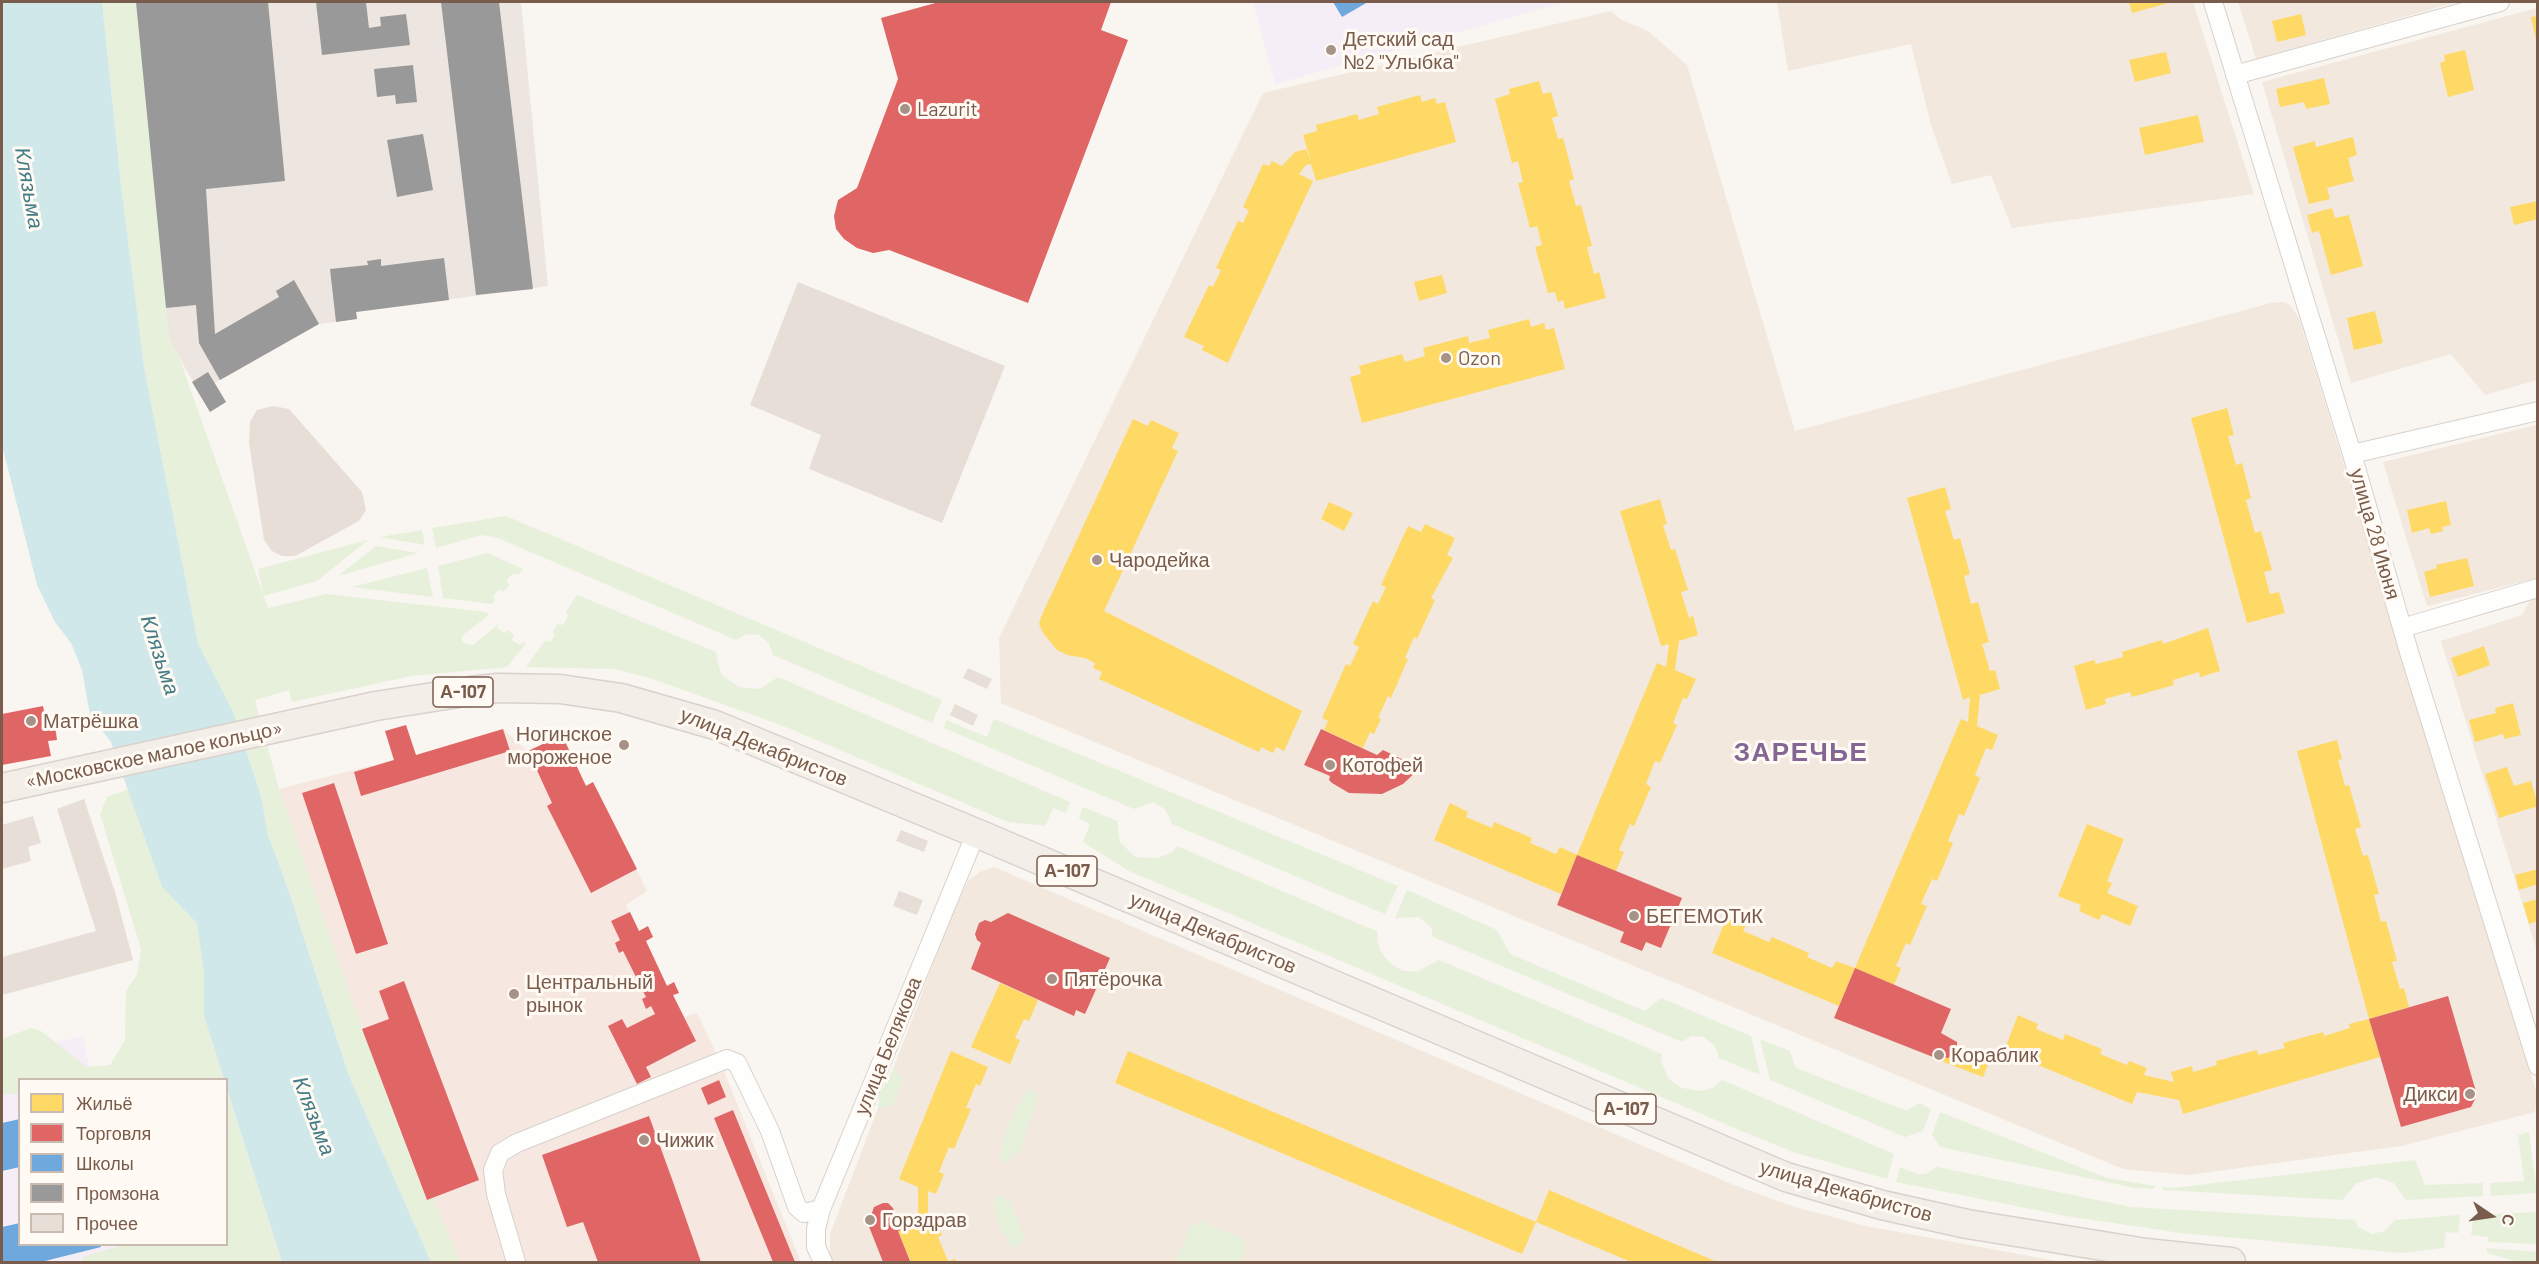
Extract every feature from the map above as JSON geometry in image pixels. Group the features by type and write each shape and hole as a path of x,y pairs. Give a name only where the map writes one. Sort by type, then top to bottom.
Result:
{"main road":[{"name":"улица Декабристов","path":"306,721 376,706 498,688 560,689 621,698 715,725 976,833 1786,1177 1882,1205 2110,1255 2231,1263"},
{"name":"«Московское малое кольцо»","path":"2,788 306,721"}],"street":[{"name":"улица 28 Июня","path":"2213,2 2352,454 2402,628 2538,1066"},
{"path":"2235,75 2500,2"},
{"path":"2352,454 2538,411"},
{"path":"2402,628 2538,588"},
{"name":"улица Белякова","path":"823,1263 816,1246 816,1228 821,1209 976,833"},
{"path":"516,1263 496,1194 493,1170 500,1153 517,1143 727,1059 737,1063 770,1131 797,1207 804,1213 821,1209"}],"shaded area":[{"path":"137,2 521,2 548,286 357,312 357,319 319,324 215,383 226,402 210,412 169,339"},
{"name":"Детский сад №2 \"Улыбка\"","path":"1253,2 1566,2 1275,84"},
{"path":"1777,2 2193,2 2254,194 2012,228 1991,175 1952,184 1931,125 1911,44 1788,71"},
{"path":"2238,2 2457,2 2256,59"},
{"path":"2537,8 2537,380 2485,395 2451,354 2351,383 2262,82"},
{"path":"1611,11 1620,19 1648,31 1687,65 1795,431 2271,303 2283,302 2290,305 2299,318 2537,1094 2535,1112 2401,1146 2188,1175 2123,1169 1001,703 999,638 1263,93"},
{"path":"2537,425 2537,578 2427,606 2383,462"},
{"path":"2537,599 2537,951 2441,641 2522,615 2530,601"},
{"name":"Центральный рынок","path":"406,725 416,755 503,729 528,751 562,735 586,785 593,782 647,891 626,905 639,931 648,926 646,941 667,985 674,982 679,993 673,996 684,1017 697,1013 719,1059 801,1262 460,1262 448,1235 427,1200 362,1029 279,789 393,760 385,731"},
{"path":"994,867 1734,1185 1795,1207 1866,1226 2062,1262 830,1262 830,1234 958,899 969,880 980,872"},
{"path":"83,1036 92,1078 18,1078 18,1246 129,1246 133,1262 2,1262 2,1055"}],"green space":[{"path":"102,2 137,2 169,339 179,357 268,608 327,594 485,612 489,615 464,634 461,639 463,643 473,645 499,624 497,628 504,633 507,630 514,635 512,640 519,645 526,643 507,667 411,676 292,702 289,690 255,700 279,789 362,1029 426,1199 433,1197 460,1262 431,1262 349,1076 268,835 261,796 234,714 198,643 144,367 121,185"},
{"path":"506,516 942,700 932,723 773,655 769,643 759,635 747,634 736,640 500,539 482,535 436,548 432,528"},
{"path":"422,530 425,545 380,537"},
{"path":"368,540 317,581 264,596 258,569"},
{"path":"376,546 418,553 338,576"},
{"path":"488,553 523,569 518,575 513,573 507,580 509,586 503,592 498,590 493,597 495,600 492,604 443,598 438,566"},
{"path":"427,568 433,597 352,587"},
{"path":"577,595 716,652 722,675 739,687 760,689 778,677 1070,802 1066,813 1053,808 1045,826 1008,822 786,727 653,679 614,669 526,667 545,641 550,642 558,624 563,625 568,616 566,612"},
{"path":"994,719 1398,886 1385,914 1172,824 1165,809 1152,802 1134,809 944,728 946,720 987,737"},
{"path":"129,789 162,887 197,922 204,973 204,1016 224,1078 18,1078 18,1094 2,1095 2,1039 31,1028 41,1031 87,1067 110,1065 125,1040 126,991 137,975 141,949 100,814 107,797"},
{"path":"1083,807 1117,821 1120,842 1135,857 1158,858 1172,852 1177,846 1378,932 1377,940 1381,952 1390,963 1403,971 1418,971 1439,960 1662,1054 1661,1062 1669,1079 1682,1088 1702,1091 1714,1087 1722,1080 1894,1154 1887,1179 1793,1152 1129,871 1083,842 1090,824 1079,818"},
{"path":"1407,890 1497,930 1510,954 1645,1011 1661,998 1751,1036 1760,1075 1719,1058 1715,1046 1704,1037 1691,1036 1682,1042 1433,937 1431,927 1419,917 1395,918"},
{"path":"1760,1039 1790,1051 1796,1068 1907,1111 1919,1103 1931,1109 1923,1131 1905,1137 1770,1080"},
{"path":"894,1068 904,1080 892,1107 878,1107 879,1094"},
{"path":"1027,1089 1039,1093 1020,1151 1005,1163 1000,1157 1004,1134"},
{"path":"228,1092 282,1262 83,1262 82,1257 120,1246 228,1246"},
{"path":"1940,1112 2107,1178 2155,1186 2154,1189 2135,1188 1940,1147 1932,1135"},
{"path":"2529,1132 2537,1193 2491,1196 2490,1183 2524,1181 2518,1135"},
{"path":"2415,1160 2425,1185 2483,1183 2483,1196 2406,1200 2394,1183 2376,1177 2357,1183 2342,1200 2163,1190 2163,1187 2173,1188"},
{"path":"1900,1167 1917,1174 1925,1174 1937,1167 2131,1207 2355,1220 2358,1227 2372,1234 2385,1231 2395,1220 2460,1215 2458,1233 2446,1232 2444,1248 2402,1253 2181,1233 2066,1216 1896,1182"},
{"path":"998,1195 1010,1200 1025,1240 1013,1249 999,1225 993,1203"},
{"path":"2537,1212 2537,1244 2488,1242 2488,1237 2471,1235 2474,1215"},
{"path":"1198,1222 1242,1238 1246,1247 1241,1262 1176,1262 1190,1227"},
{"path":"2487,1248 2537,1252 2537,1262 2508,1259 2487,1253"}],"water":[{"name":"Клязьма","path":"2,2 102,2 121,185 144,367 198,643 234,714 261,796 268,835 349,1076 431,1262 282,1262 228,1092 228,1078 224,1078 204,1016 204,973 197,923 162,887 111,742 90,715 82,670 71,643 55,622 37,585 2,445"}],"building: Жильё":[{"path":"2129,2 2172,2 2132,13"},
{"path":"2301,14 2306,35 2277,42 2272,21"},
{"path":"2538,16 2538,39 2536,40 2531,17"},
{"path":"2465,50 2474,90 2448,97 2440,63 2445,61 2444,55"},
{"path":"2166,52 2171,73 2135,82 2129,60"},
{"path":"2324,78 2330,104 2306,109 2304,102 2280,107 2276,89"},
{"path":"1539,81 1543,94 1551,92 1558,116 1552,118 1558,139 1563,138 1574,179 1569,181 1576,206 1581,205 1592,246 1587,247 1594,274 1599,272 1606,298 1565,309 1563,300 1558,302 1555,292 1548,293 1535,247 1542,245 1537,226 1530,228 1518,183 1523,182 1518,161 1512,163 1495,99 1510,94 1509,89"},
{"path":"1420,95 1422,102 1435,98 1437,104 1445,102 1456,142 1316,181 1311,164 1306,165 1299,174 1313,181 1228,363 1202,350 1204,346 1184,337 1209,285 1213,287 1221,270 1216,268 1238,221 1243,223 1249,210 1243,207 1263,164 1269,166 1272,161 1282,166 1295,152 1306,149 1311,161 1303,135 1317,131 1316,125 1357,114 1359,120 1379,114 1377,107"},
{"path":"2198,115 2204,142 2145,155 2139,128"},
{"path":"2353,137 2357,155 2348,158 2354,181 2327,188 2330,199 2309,204 2293,147 2315,141 2316,147"},
{"path":"2538,201 2538,219 2514,225 2510,207"},
{"path":"2332,208 2335,218 2349,215 2363,266 2331,275 2319,231 2312,233 2307,215"},
{"path":"1442,275 1447,293 1419,301 1414,282"},
{"path":"2375,311 2383,343 2354,350 2347,318"},
{"path":"1529,319 1531,327 1544,323 1546,330 1554,328 1565,369 1362,423 1350,377 1361,374 1359,366 1402,354 1405,362 1425,356 1423,348 1468,336 1469,343 1490,338 1488,330"},
{"path":"2227,408 2234,435 2228,436 2236,465 2242,463 2251,498 2246,500 2255,533 2261,531 2272,570 2264,572 2270,594 2279,592 2285,613 2247,623 2191,418"},
{"path":"1133,419 1148,426 1151,420 1179,433 1172,448 1178,451 1104,611 1302,711 1284,751 1276,747 1273,753 1261,747 1259,752 1099,679 1102,672 1093,668 1095,663 1057,650 1043,633 1039,624 1041,617"},
{"path":"1945,487 1951,509 1945,511 1954,540 1960,538 1970,574 1964,576 1971,604 1978,602 1989,642 1982,644 1990,671 1995,670 2000,689 1980,695 1977,726 1998,735 1992,750 1986,748 1975,775 1980,778 1964,816 1959,814 1948,841 1953,843 1937,881 1932,879 1921,904 1927,906 1910,945 1906,943 1896,966 1901,968 1894,985 1855,968 1961,719 1968,722 1970,697 1963,700 1907,498"},
{"path":"1660,499 1667,524 1663,525 1671,550 1675,549 1688,590 1681,592 1689,618 1693,616 1698,635 1679,641 1675,670 1696,679 1687,699 1683,698 1673,723 1677,725 1660,763 1655,761 1646,784 1651,787 1634,826 1630,824 1619,850 1624,852 1616,871 1577,855 1657,663 1666,667 1669,644 1661,646 1620,511"},
{"path":"2446,501 2451,525 2442,527 2443,531 2431,534 2429,528 2412,533 2407,510"},
{"path":"1329,502 1353,513 1344,531 1321,519"},
{"path":"1425,524 1455,538 1447,555 1453,558 1431,598 1435,600 1417,639 1414,637 1405,658 1408,659 1391,698 1388,696 1378,718 1381,719 1374,734 1370,732 1363,748 1324,730 1328,721 1322,718 1346,664 1350,666 1359,647 1353,644 1373,601 1378,604 1386,587 1381,585 1408,526 1421,532"},
{"path":"2467,558 2474,586 2430,597 2424,572 2437,568 2436,565"},
{"path":"2208,628 2220,671 2200,677 2199,672 2173,680 2174,685 2132,697 2130,692 2105,699 2106,704 2086,710 2074,666 2094,660 2096,664 2123,657 2122,652 2162,640 2163,644"},
{"path":"2484,646 2490,665 2458,677 2451,658"},
{"path":"2513,703 2521,735 2504,739 2503,734 2475,742 2469,720 2496,713 2495,708"},
{"path":"2337,740 2342,759 2338,760 2345,786 2349,785 2361,827 2355,829 2363,856 2368,855 2379,894 2374,895 2381,922 2386,921 2397,961 2392,962 2400,989 2404,988 2409,1007 2369,1019 2297,751"},
{"path":"2507,767 2514,786 2531,781 2538,806 2499,818 2485,774"},
{"path":"1450,803 1468,812 1466,817 1492,828 1494,822 1532,838 1530,843 1556,854 1560,847 1577,855 1561,894 1434,840"},
{"path":"2087,824 2124,839 2107,881 2112,883 2107,893 2138,906 2130,926 2102,914 2099,920 2079,911 2081,905 2058,896"},
{"path":"2538,869 2538,884 2519,890 2515,875"},
{"path":"2538,899 2538,921 2529,924 2523,903"},
{"path":"1727,917 1746,925 1743,931 1769,942 1772,937 1809,953 1807,957 1832,968 1836,961 1855,968 1839,1006 1712,953"},
{"path":"1000,983 1038,1000 1029,1021 1024,1019 1015,1038 1020,1040 1010,1064 971,1047"},
{"path":"2018,1015 2038,1024 2036,1029 2063,1040 2065,1034 2102,1049 2100,1054 2127,1065 2129,1061 2147,1068 2144,1075 2174,1082 2171,1072 2192,1066 2193,1072 2217,1065 2216,1061 2257,1050 2258,1055 2285,1048 2283,1043 2323,1032 2324,1036 2350,1028 2349,1024 2369,1019 2380,1057 2183,1114 2179,1100 2137,1092 2132,1104 2004,1051"},
{"path":"1958,1048 1990,1060 1983,1077 1933,1058 1948,1058"},
{"path":"951,1051 988,1067 980,1086 976,1084 966,1108 971,1109 954,1149 949,1147 939,1172 944,1174 936,1194 928,1191 928,1219 935,1217 942,1235 938,1237 948,1261 955,1259 957,1262 911,1262 898,1231 918,1223 918,1187 899,1179"},
{"path":"1128,1051 1536,1222 1522,1254 1115,1083"},
{"path":"1549,1190 1717,1262 1631,1262 1536,1222"}],"building: Торговля":[{"path":"939,2 1111,2 1101,30 1128,40 1028,303 889,250 873,253 857,248 844,239 836,229 834,216 838,200 857,188 898,79 881,18"},
{"path":"43,706 47,726 55,725 57,740 48,741 51,756 2,765 2,714"},
{"path":"406,725 416,755 503,729 510,751 361,796 354,772 394,760 385,731"},
{"path":"1321,729 1377,755 1383,750 1420,768 1403,784 1382,794 1349,793 1332,783 1329,780 1330,776 1304,765"},
{"path":"562,735 586,786 593,782 637,869 591,893 547,806 552,803 528,751"},
{"path":"334,783 388,944 356,954 302,793"},
{"path":"1577,855 1682,898 1661,948 1646,942 1642,951 1620,942 1624,932 1557,905"},
{"path":"630,912 639,931 648,926 653,937 646,941 667,986 674,982 679,993 673,995 696,1041 646,1067 651,1077 637,1084 608,1026 622,1019 627,1028 655,1014 651,1006 646,1009 642,999 646,997 623,951 619,953 615,943 620,940 611,921"},
{"path":"1008,913 1110,958 1085,1014 1076,1010 1074,1016 971,969 981,943 975,934 979,923 985,920 991,922"},
{"path":"1855,968 1951,1009 1941,1033 1957,1042 1957,1051 1948,1058 1933,1057 1834,1018"},
{"path":"404,981 479,1180 427,1200 362,1029 389,1019 379,991"},
{"path":"2448,996 2477,1095 2471,1107 2401,1127 2369,1019"},
{"path":"719,1080 726,1097 708,1105 701,1088"},
{"path":"733,1110 795,1262 773,1262 714,1118"},
{"path":"649,1116 701,1262 598,1262 583,1222 567,1227 542,1155"},
{"path":"888,1203 893,1208 901,1230 898,1231 910,1261 883,1262 868,1224 874,1207"}],"building: Школы":[{"path":"1333,2 1368,2 1342,17"},
{"path":"18,1119 18,1167 2,1171 2,1123"},
{"path":"18,1223 18,1246 101,1247 41,1262 2,1262 2,1227"}],"building: Промзона":[{"path":"136,2 268,2 285,181 206,189 215,334 279,297 276,291 294,280 319,324 220,380 199,343 196,305 166,308"},
{"path":"316,2 366,2 369,28 381,26 380,17 406,14 410,45 322,55"},
{"path":"441,2 499,2 533,289 476,295"},
{"path":"413,65 417,102 396,104 395,95 377,97 374,69"},
{"path":"423,134 433,190 397,197 387,140"},
{"path":"444,258 449,300 356,312 357,319 336,322 330,269 368,265 367,261 381,259 381,266"},
{"path":"208,372 226,402 210,412 192,382"}],"building: Прочее":[{"path":"798,282 1005,366 942,523 809,469 821,435 750,405"},
{"path":"273,406 289,409 362,492 366,510 359,521 295,556 282,556 272,551 264,540 249,443 250,422 257,410"},
{"path":"968,668 992,679 987,689 963,678"},
{"path":"955,704 978,715 973,726 950,715"},
{"path":"84,799 115,892 133,960 2,995 2,957 96,931 57,809"},
{"path":"33,816 41,843 28,847 31,861 2,869 2,825"},
{"path":"901,830 928,841 924,852 896,841"},
{"path":"899,891 923,900 917,915 893,906"}],"place":[{"name":"Детский сад №2 \"Улыбка\"","path":"1331,50"},
{"name":"Lazurit","path":"905,109"},
{"name":"Ozon","path":"1446,358"},
{"name":"Чародейка","path":"1097,560"},
{"name":"Матрёшка","path":"31,721"},
{"name":"Ногинское мороженое","path":"624,745"},
{"name":"Котофей","path":"1330,765"},
{"name":"БЕГЕМОТиК","path":"1634,916"},
{"name":"Пятёрочка","path":"1052,979"},
{"name":"Центральный рынок","path":"514,994"},
{"name":"Кораблик","path":"1939,1055"},
{"name":"Дикси","path":"2470,1094"},
{"name":"Чижик","path":"644,1140"},
{"name":"Горздрав","path":"870,1220"}],"district":[{"name":"ЗАРЕЧЬЕ","path":"1801,752"}]}
